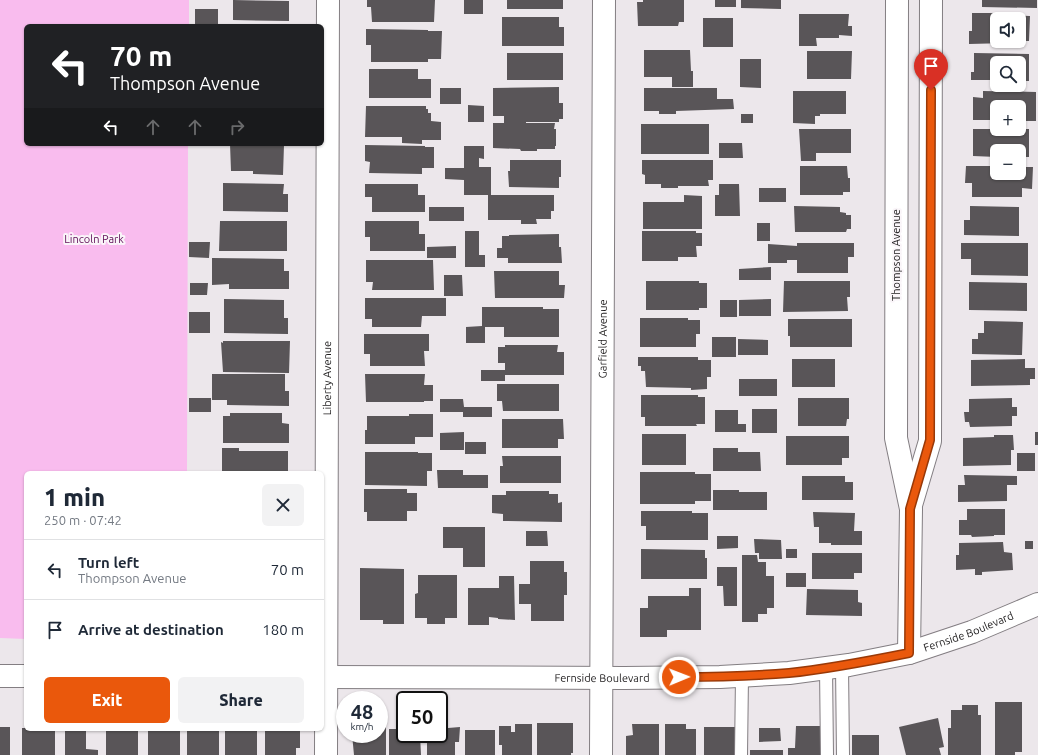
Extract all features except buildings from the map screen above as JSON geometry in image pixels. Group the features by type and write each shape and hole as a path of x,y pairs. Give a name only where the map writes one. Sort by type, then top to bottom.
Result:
{"street":[{"name":"Liberty Avenue","path":"326,755 325,677 328,0"},
{"name":"Garfield Avenue","path":"601,755 604,0"},
{"name":"Thompson Avenue","path":"897,0 896,438 910,509 909,653"},
{"name":"Thompson Avenue","path":"910,509 930,440 931,0"},
{"path":"896,225 931,225"},
{"name":"Fernside Boulevard","path":"325,677 720,677 789,673 834,667 909,653 972,632 1038,604"},
{"path":"0,676 24,676"}],"lane":[{"path":"827,755 834,667"},
{"path":"834,667 843,755"},
{"path":"742,676 742,755"}],"green space":[{"name":"Lincoln Park","path":"0,0 189,0 189,24 24,24 24,146 188,146 187,471 24,471 24,639 0,638"}],"route":[{"path":"679,677 720,677 789,673 849,665 909,653 910,509 930,440 931,90"}]}
